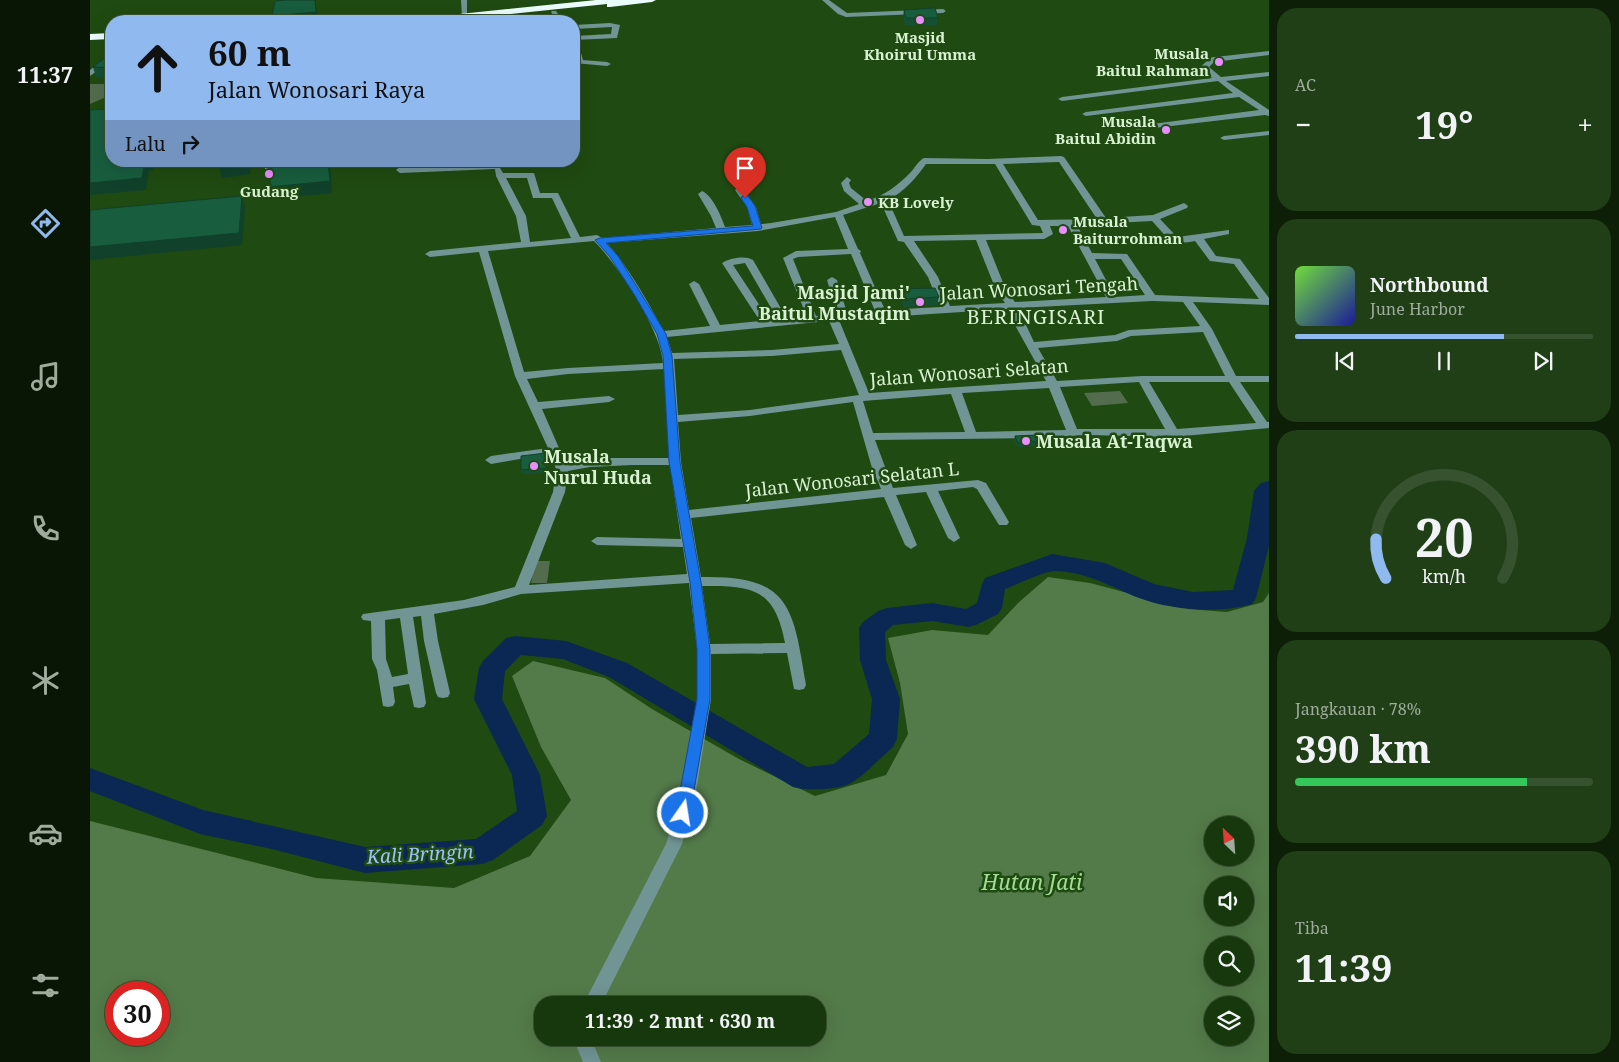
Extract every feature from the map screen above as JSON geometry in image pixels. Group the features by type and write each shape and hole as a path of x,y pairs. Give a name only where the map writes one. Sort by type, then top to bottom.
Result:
{"highway":[{"path":"504,15 619,0"},
{"path":"521,15 652,0"},
{"path":"90,37 105,36"},
{"path":"90,42 105,42"}],"street":[{"path":"464,0 466,15"},
{"path":"824,0 840,13 846,15 943,11"},
{"path":"580,27 613,25 614,36 580,38"},
{"path":"1268,113 1204,67 1228,60 1269,53"},
{"path":"1228,60 1246,77"},
{"path":"580,61 607,64"},
{"path":"90,74 105,63"},
{"path":"1062,99 1269,74"},
{"path":"1086,114 1241,94"},
{"path":"1137,128 1268,113"},
{"path":"1224,138 1269,133"},
{"path":"430,254 526,243 722,231 792,224 838,214 882,199 900,190 924,161 997,161 1059,158 1064,160 1103,221"},
{"path":"997,161 1033,222 1071,223 1154,218 1184,206"},
{"path":"400,170 449,167"},
{"path":"498,167 500,176 521,216 526,243"},
{"path":"500,176 531,175 536,196 556,195 576,239"},
{"path":"848,180 845,183 847,189 866,205"},
{"path":"739,190 751,206 758,228"},
{"path":"702,194 716,216 722,231"},
{"path":"882,199 889,208 899,238 908,240 1044,236 1048,234 1044,223"},
{"path":"838,214 856,251 881,313"},
{"path":"1154,218 1177,241 1199,239 1226,232"},
{"path":"1071,223 1112,300"},
{"path":"980,237 1002,290 1053,384 1073,433"},
{"path":"597,996 674,844 687,798 704,699 704,649 695,580 675,462 668,361 661,334 613,256 598,239"},
{"path":"1199,239 1213,259 1237,261 1268,302"},
{"path":"908,240 933,277 946,309"},
{"path":"483,249 520,376 562,469 559,492 520,590"},
{"path":"813,320 788,258 796,254 856,251"},
{"path":"1088,256 1124,256 1152,298"},
{"path":"766,323 727,263 748,260 784,322"},
{"path":"832,280 838,317 861,398 868,438 878,468 911,545"},
{"path":"694,284 717,328"},
{"name":"Jalan Wonosari Tengah","path":"661,334 881,313 1112,300 1152,298 1268,302"},
{"path":"1186,299 1207,328 1232,378 1266,426"},
{"path":"1031,345 1117,338 1130,333 1207,328"},
{"path":"520,376 668,361 846,347"},
{"path":"1142,379 1165,416 1173,434"},
{"name":"Jalan Wonosari Selatan","path":"673,419 750,413 861,398 954,390 1142,379 1269,379"},
{"path":"954,390 972,436"},
{"path":"535,406 609,399"},
{"path":"868,438 1073,433 1173,434 1266,426"},
{"path":"491,460 555,450"},
{"path":"562,469 574,465 675,462"},
{"name":"Jalan Wonosari Selatan L","path":"683,515 978,484 982,486 1003,522"},
{"path":"931,489 954,538"},
{"path":"597,541 689,543"},
{"path":"388,702 384,670 379,659 373,616 427,610 500,597 520,590 695,580 730,581 765,590 775,597 784,611 799,685"},
{"path":"427,610 431,641 443,693"},
{"path":"406,612 419,703"},
{"path":"704,649 793,648"},
{"path":"386,684 415,677"},
{"path":"585,1046 592,1062"}],"green space":[{"path":"90,84 105,84 105,98 90,104"},
{"path":"1120,391 1128,403 1092,406 1084,393"},
{"path":"535,561 550,561 547,583 531,583"},
{"name":"Hutan Jati","path":"1048,577 1090,583 1188,609 1227,612 1263,602 1269,593 1269,1062 90,1062 90,821 316,878 454,888 530,856 571,800 541,747 512,676 533,661 605,678 652,709 739,759 815,796 886,775 908,734 900,683 888,638 932,630 988,635 1018,603"}],"building":[{"path":"315,0 316,12 272,15 275,1"},
{"path":"935,8 938,18 906,18 904,10"},
{"path":"105,58 105,68 93,67"},
{"path":"105,109 105,167 144,167 142,178 90,183 90,110"},
{"path":"329,167 330,181 270,187 270,168"},
{"name":"Gudang","path":"242,196 239,233 90,247 90,210"},
{"path":"935,288 939,297 904,299 901,289"},
{"path":"1037,435 1040,441 1018,443 1015,436"},
{"name":"Musala Nurul Huda","path":"546,453 546,468 521,470 521,456"}],"waterway":[{"name":"Kali Bringin","path":"90,779 200,822 272,837 365,860 482,851 532,816 526,775 488,699 492,668 515,645 566,650 618,670 803,779 841,775 883,739 886,699 873,660 872,628 887,617 932,612 969,618 989,608 994,584 1052,562 1096,569 1148,592 1193,601 1243,598 1259,538 1265,491 1269,488"}],"place":[{"name":"Masjid Khoirul Umma","path":"920,20"},
{"name":"Musala Baitul Rahman","path":"1219,62"},
{"name":"Musala Baitul Abidin","path":"1166,130"},
{"name":"Gudang","path":"269,174"},
{"name":"KB Lovely","path":"868,202"},
{"name":"Musala Baiturrohman","path":"1063,230"},
{"name":"Masjid Jami' Baitul Mustaqim","path":"920,302"},
{"name":"Musala At-Taqwa","path":"1026,441"},
{"name":"Musala Nurul Huda","path":"534,466"}],"district":[{"name":"BERINGISARI","path":"1036,316"}],"route":[{"path":"683,813 704,699 704,649 696,582 675,462 668,356 661,334 638,294 600,240 758,228 751,206 745,198"}]}
